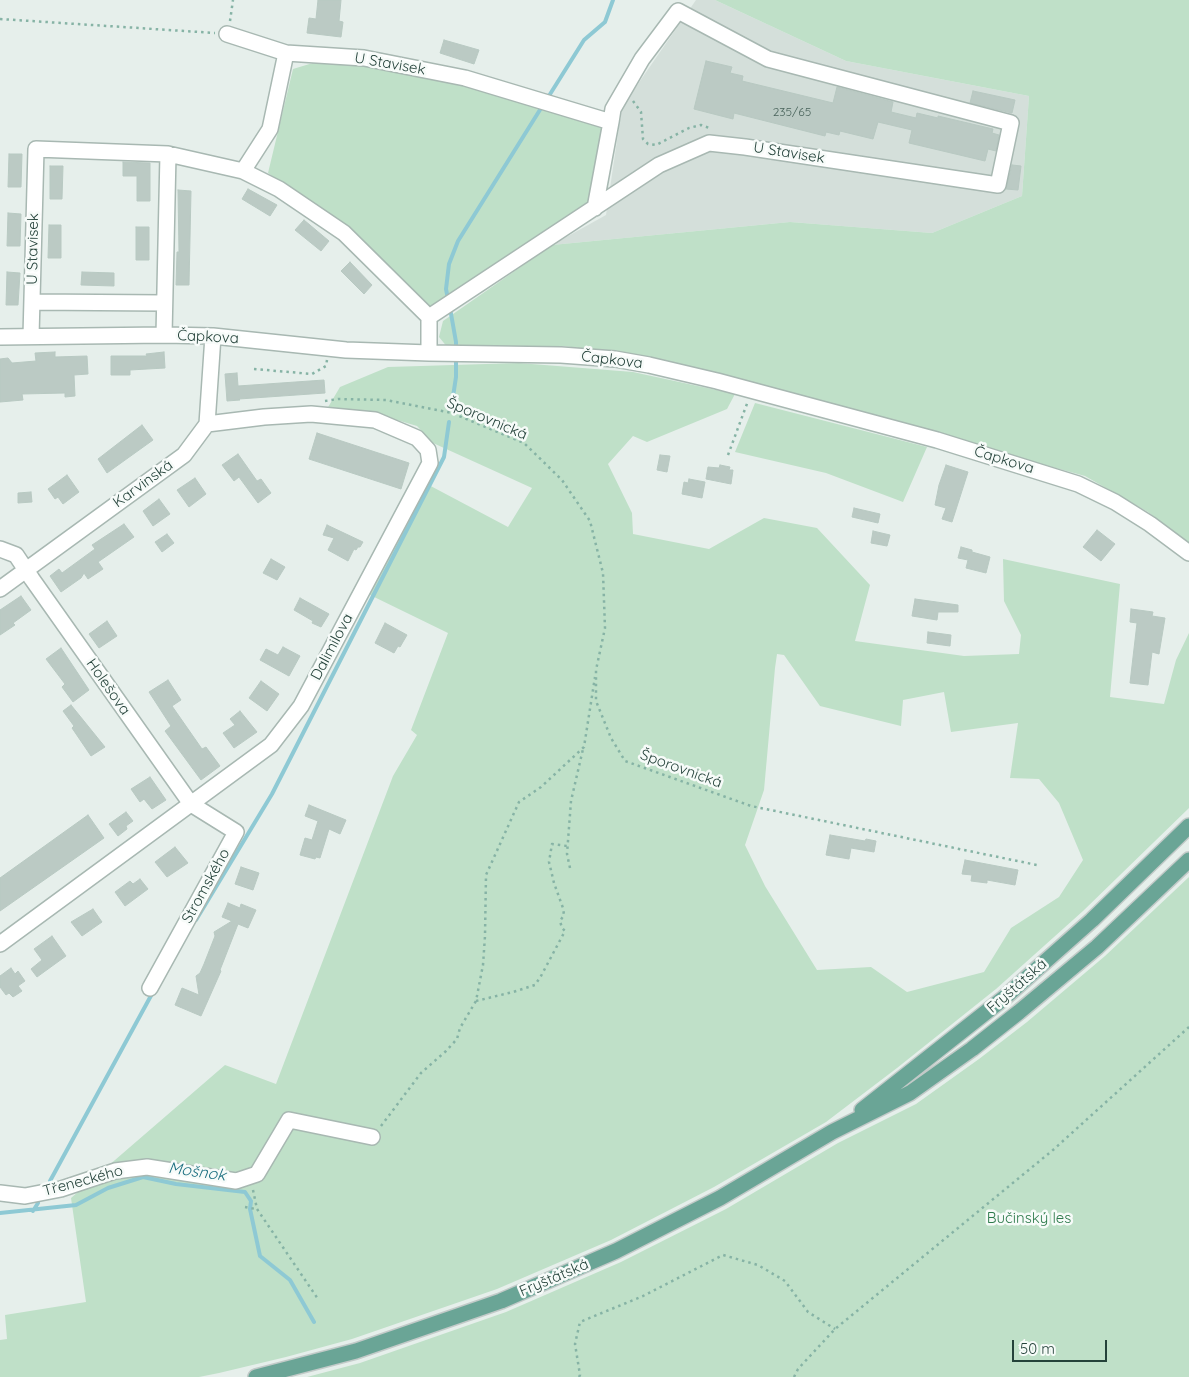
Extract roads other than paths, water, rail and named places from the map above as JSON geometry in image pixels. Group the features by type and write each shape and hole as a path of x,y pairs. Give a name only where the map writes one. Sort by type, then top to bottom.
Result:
{"main road":[{"name":"Fryštátská","path":"832,1132 904,1078 1004,998 1092,920 1189,826"},
{"name":"Fryštátská","path":"256,1377 356,1351 501,1301 616,1251 720,1198 832,1132 910,1093 972,1049 1097,947 1189,860"}],"street":[{"path":"595,208 613,109 642,59 682,6"},
{"name":"U Stavisek","path":"31,336 36,149 168,154 243,171 279,189 344,234 429,317 659,165 709,143 998,185 1011,123 768,59 682,6"},
{"name":"U Stavisek","path":"227,34 286,53 364,58 465,78 611,122"},
{"path":"243,171 270,129 286,53"},
{"path":"164,335 168,154"},
{"name":"U Stavisek","path":"32,302 164,303"},
{"path":"429,317 429,353"},
{"path":"207,424 213,336"},
{"name":"Čapkova","path":"0,337 213,336 329,349 561,355 615,359 683,372 937,440 1078,484 1115,502 1150,524 1189,553"},
{"name":"Dalimilova","path":"0,944 271,745 301,706 430,463 428,450 417,438 375,420 311,414 264,417 207,424"},
{"name":"Karvinská","path":"0,589 184,455 207,424"},
{"name":"Holešova","path":"0,549 16,555 191,804"},
{"name":"Stromského","path":"150,988 236,832 191,804"},
{"name":"Třeneckého","path":"0,1193 25,1196 61,1189 115,1171 148,1167 236,1181 256,1174 289,1120 372,1137"}],"waterway":[{"path":"547,99 584,40 605,22 613,0"},
{"path":"448,299 446,289 449,264 458,241 543,105"},
{"path":"450,308 456,350"},
{"path":"452,403 456,377 456,357"},
{"path":"196,920 272,794 444,457 449,422"},
{"path":"50,1181 153,992"},
{"name":"Mošnok","path":"0,1213 76,1205 108,1188 143,1177 176,1184 245,1192 251,1201 250,1209 260,1256 290,1280 314,1322"},
{"name":"Mošnok","path":"33,1211 38,1203"}],"park label":[{"name":"Bučinský les","path":"1029,1218"}]}
